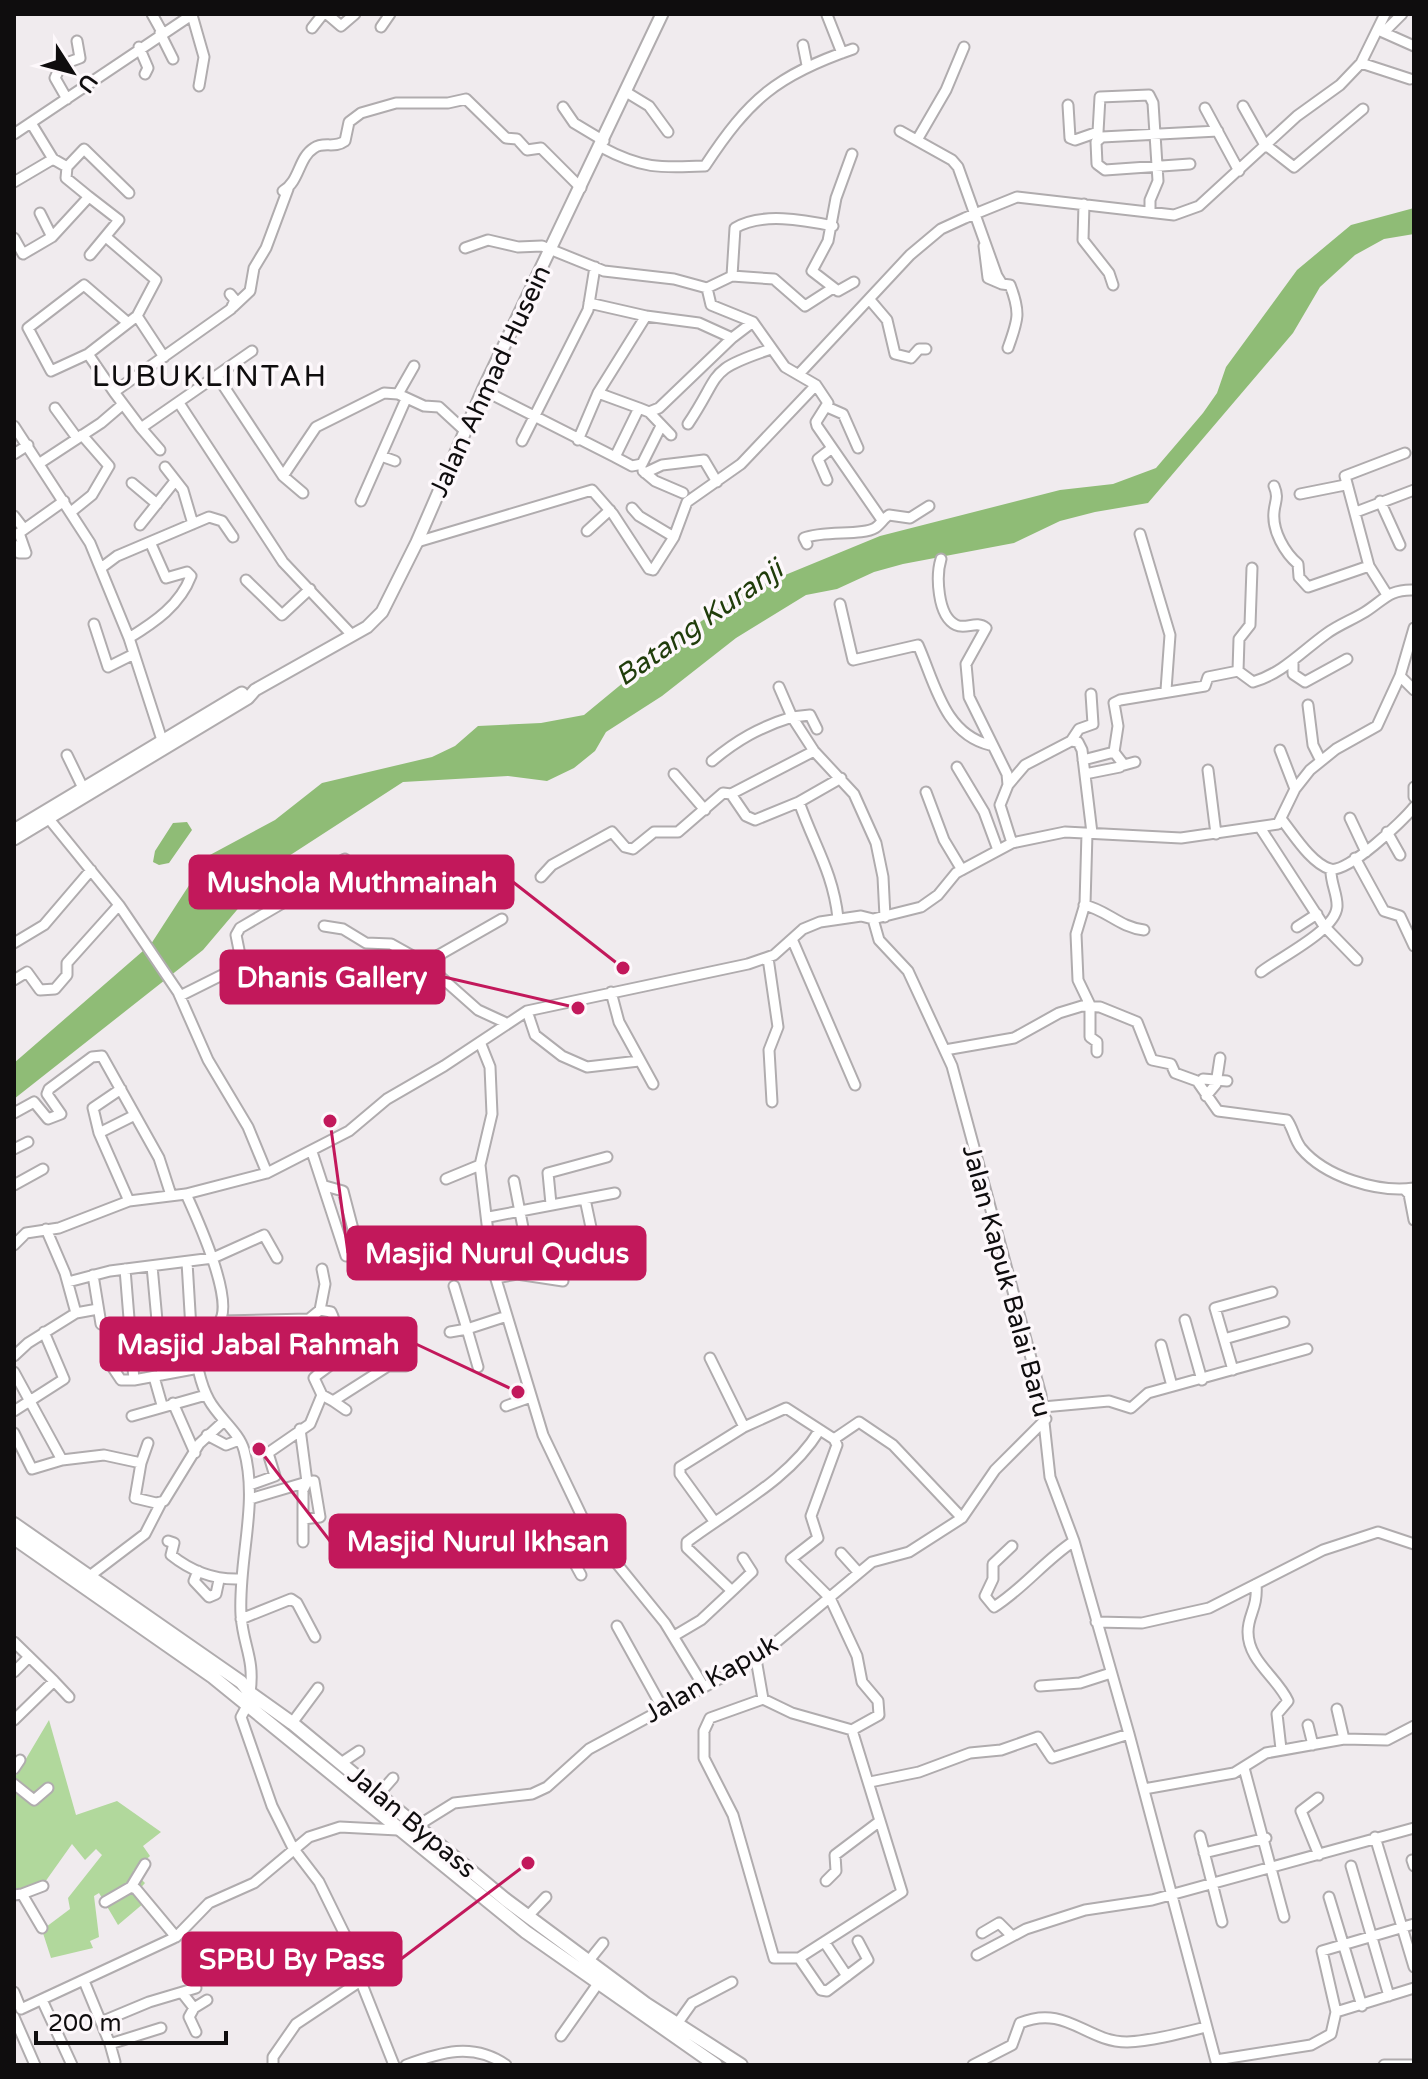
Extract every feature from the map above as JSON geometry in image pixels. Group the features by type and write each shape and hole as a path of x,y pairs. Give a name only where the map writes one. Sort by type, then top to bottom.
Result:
{"highway":[{"path":"14,1524 42,1550 91,1575 241,1682 249,1698 402,1831 597,1985 716,2065"},
{"name":"Jalan Bypass","path":"14,1538 42,1550 249,1698 292,1723 587,1963 735,2063"}],"main road":[{"name":"Jalan Ahmad Husein","path":"14,830 352,635 382,612 417,542 483,390 662,14"},
{"name":"Jalan Ahmad Husein","path":"14,839 49,819 88,788 162,740 244,692 255,690"}],"street":[{"path":"152,14 173,59"},
{"path":"14,134 161,32 192,14 204,57 199,86"},
{"path":"312,28 325,14 341,26 355,14"},
{"path":"381,27 390,14"},
{"path":"799,374 824,343 870,300 910,255 941,229 1017,197 1174,215 1194,209 1361,63 1381,31 1385,14"},
{"path":"1381,31 1402,14"},
{"path":"827,15 842,53"},
{"path":"1381,31 1414,46"},
{"path":"67,99 55,78 61,65 81,58 77,41"},
{"path":"803,45 807,65"},
{"path":"139,47 148,68 145,74"},
{"path":"917,140 946,90 964,47"},
{"path":"563,107 574,123 633,164 667,169 705,166 734,122 752,102 807,65 853,49"},
{"path":"1361,63 1410,79"},
{"path":"626,92 649,106 668,132"},
{"path":"1068,105 1070,138 1075,140 1098,132 1100,97 1145,94 1153,103 1158,181 1150,200 1150,212"},
{"path":"114,392 233,307 250,291 254,268 266,248 285,190 306,155 318,145 332,148 342,143 349,122 357,115 396,103 448,103 466,99 506,138 517,139 527,150 541,148 581,188"},
{"path":"1243,106 1266,146 1294,167 1363,109"},
{"path":"1205,108 1239,171"},
{"path":"31,123 53,159 67,167"},
{"path":"900,131 955,163 1002,284 1007,283 1012,289 1019,317 1008,348"},
{"path":"1190,164 1105,170 1099,166 1096,157 1099,138 1218,131"},
{"path":"90,255 119,220 66,178 67,167 84,149 119,179 129,193"},
{"path":"852,154 836,198 833,226 812,271 839,291 854,282"},
{"path":"14,182 53,159"},
{"path":"14,238 23,254 52,237 88,196"},
{"path":"1084,204 1083,240 1109,273 1113,285"},
{"path":"40,213 52,237"},
{"path":"732,276 735,228 743,224 789,218 833,226"},
{"path":"106,237 156,278 137,316 88,354 51,371 28,328 84,285 127,322"},
{"path":"465,248 488,240 518,247 552,248 604,271 674,279 707,288 732,276 774,279 805,306 833,288"},
{"path":"522,441 577,334 589,303 595,267"},
{"path":"707,288 715,309 753,322 765,334 771,349 785,367 816,385 826,397 827,407 816,422 882,520"},
{"path":"230,294 235,300 233,307"},
{"path":"870,300 887,320 895,354 911,358 919,349 926,349"},
{"path":"589,303 646,316 699,323 732,338"},
{"path":"137,316 164,357"},
{"path":"578,440 598,393 646,316"},
{"path":"649,412 671,398 732,338 753,322"},
{"path":"688,424 716,374 729,362 771,349"},
{"path":"141,428 252,351"},
{"path":"88,354 122,405 160,450"},
{"path":"361,501 414,366"},
{"path":"217,376 283,476 303,493"},
{"path":"417,542 590,490 610,510 649,569 658,566 674,537 687,502 741,464 816,385"},
{"path":"483,390 578,440 642,469 683,493"},
{"path":"283,476 316,427 366,399 384,393 439,407 465,431"},
{"path":"598,393 649,412 671,435"},
{"path":"179,403 269,543 352,635"},
{"path":"40,463 122,405"},
{"path":"827,407 843,414 858,448"},
{"path":"55,408 109,466 92,495 71,512"},
{"path":"615,457 639,408"},
{"path":"14,426 71,512 101,568 129,638 162,740"},
{"path":"642,469 661,426"},
{"path":"14,454 28,445"},
{"path":"827,480 818,459 832,448"},
{"path":"1386,593 1369,566 1356,512 1345,485 1348,474 1405,453"},
{"path":"381,456 395,461"},
{"path":"642,469 704,460 717,482"},
{"path":"165,467 183,490 193,524"},
{"path":"140,525 175,481"},
{"path":"132,483 157,504"},
{"path":"1300,494 1345,485"},
{"path":"1274,486 1278,496 1274,512 1284,551 1298,564 1299,577 1308,587 1369,566"},
{"path":"1356,512 1414,490"},
{"path":"19,533 64,501"},
{"path":"1380,501 1400,545"},
{"path":"807,544 804,538 816,533 862,532 874,528 889,515 910,518 929,506"},
{"path":"632,508 639,516 674,537"},
{"path":"587,531 610,510"},
{"path":"14,516 26,553 22,555 14,545"},
{"path":"101,568 117,556 209,517 217,519 233,537"},
{"path":"1140,534 1170,635 1166,690"},
{"path":"129,638 185,593 191,576 187,572 166,578 150,542"},
{"path":"941,559 937,573 941,602 952,622 959,626 978,623 986,628 966,664 969,697 1008,785"},
{"path":"1238,671 1239,639 1250,625 1252,568"},
{"path":"246,580 282,615 310,589"},
{"path":"1135,762 1126,766 1114,752 1118,726 1114,703 1166,690 1205,686 1208,677 1238,671 1253,682 1293,662 1330,631 1367,611 1386,593 1414,590"},
{"path":"840,604 854,661 918,645 953,722 970,739 990,745"},
{"path":"94,624 108,667 132,655"},
{"path":"14,1245 26,1233 59,1228 129,1201 186,1194 267,1173 349,1131 387,1099 480,1042 504,1022 527,1011 768,958 803,929 838,918 861,916 873,919 921,907 938,895 962,870 1012,843 1048,834 1181,838 1261,829 1282,820 1295,789 1321,761 1377,726 1400,676 1414,628"},
{"path":"1293,662 1293,674 1305,682 1347,659"},
{"path":"1400,676 1414,690"},
{"path":"779,687 792,717 814,751 854,794 876,843 885,917"},
{"path":"1012,843 1000,805 1008,785 1025,765 1071,741 1079,729 1093,724 1091,694"},
{"path":"1308,705 1313,745 1321,761"},
{"path":"712,761 727,747 756,730 792,717 810,715 817,729"},
{"path":"1071,741 1081,745 1090,833 1084,905 1076,934 1078,980 1090,1005 1090,1037 1097,1042 1097,1052"},
{"path":"1280,750 1295,789"},
{"path":"541,877 552,865 612,832 625,847 633,849 654,832 678,832 723,793 731,794 814,751"},
{"path":"1083,760 1114,752"},
{"path":"67,755 88,788"},
{"path":"957,767 984,812 998,850"},
{"path":"1085,774 1120,767"},
{"path":"1208,770 1216,834"},
{"path":"674,774 705,810"},
{"path":"731,794 746,816 755,820 799,802 841,778"},
{"path":"1414,787 1414,797"},
{"path":"926,792 944,840 962,870"},
{"path":"799,802 811,837 830,872 838,918"},
{"path":"1331,869 1366,852 1414,807"},
{"path":"1350,818 1366,852"},
{"path":"49,819 119,905 179,994 208,1060 248,1127 267,1173"},
{"path":"1282,820 1308,851 1331,869"},
{"path":"1261,829 1267,841 1279,852 1324,926 1357,960"},
{"path":"1387,832 1400,855"},
{"path":"1355,858 1384,911 1400,916 1414,946"},
{"path":"179,994 234,969 240,955 236,935 240,928 281,904 306,881 345,859"},
{"path":"1261,972 1277,958 1308,942 1332,922 1338,903 1330,883 1331,869"},
{"path":"14,943 44,925 91,870"},
{"path":"14,980 27,972 40,990 55,989 67,975 65,965 119,905"},
{"path":"1084,905 1104,911 1125,928 1144,930"},
{"path":"1297,927 1317,914"},
{"path":"425,963 502,919"},
{"name":"Jalan Kapuk Balai Baru","path":"873,919 879,940 908,971 945,1050 993,1216 1046,1419 1050,1477 1074,1541 1129,1734 1216,2062"},
{"path":"324,926 343,929 366,943 391,944 425,963 478,1010 504,1022"},
{"path":"792,939 855,1085"},
{"path":"768,958 778,1027 769,1050 772,1102"},
{"path":"611,992 616,1014 653,1084"},
{"path":"945,1050 1014,1038 1059,1013 1090,1005 1132,1017 1137,1022 1152,1060 1174,1065 1175,1073 1197,1081 1222,1113 1287,1120 1300,1147 1341,1176 1387,1190 1409,1188 1414,1220"},
{"path":"527,1011 535,1035 562,1056 587,1067 639,1061"},
{"path":"480,1042 490,1067 492,1114 480,1165 496,1278 531,1397 560,1475 587,1527 674,1636 704,1687"},
{"path":"14,1113 47,1094 66,1075 97,1055 107,1062 159,1158 171,1195"},
{"path":"1220,1058 1222,1081"},
{"path":"1203,1079 1222,1081"},
{"path":"1206,1096 1222,1081"},
{"path":"121,1089 93,1108 99,1133 129,1201"},
{"path":"34,1102 48,1119 61,1114 47,1094"},
{"path":"99,1133 135,1115"},
{"path":"14,1149 28,1142"},
{"path":"312,1152 346,1256"},
{"path":"551,1204 548,1173 607,1157"},
{"path":"446,1179 480,1165"},
{"path":"14,1185 43,1169"},
{"path":"514,1181 525,1238"},
{"path":"325,1186 343,1191 354,1233"},
{"path":"489,1217 615,1193"},
{"path":"186,1194 213,1258 224,1312 221,1321"},
{"path":"585,1199 600,1270"},
{"path":"46,1229 68,1282 76,1313"},
{"path":"546,1240 591,1231"},
{"path":"68,1282 125,1269 213,1258 264,1235 277,1258"},
{"path":"559,1237 564,1258"},
{"path":"187,1262 191,1329 206,1395 239,1440 250,1485 240,1579 241,1619 253,1669 249,1698 241,1717 272,1806 293,1848 319,1882 357,1961 361,1982 394,2065"},
{"path":"152,1266 162,1405"},
{"path":"125,1269 134,1380"},
{"path":"191,1329 221,1321 309,1319 320,1310 325,1284 322,1269"},
{"path":"496,1278 517,1274 563,1281"},
{"path":"93,1275 101,1324"},
{"path":"454,1286 478,1367"},
{"path":"1233,1370 1215,1308 1272,1292"},
{"path":"14,1356 44,1332 76,1313 98,1309"},
{"path":"320,1310 333,1314 337,1352 329,1367 314,1378 322,1395 346,1410"},
{"path":"450,1332 507,1316"},
{"path":"1185,1320 1202,1380"},
{"path":"1224,1339 1284,1322"},
{"path":"14,1411 64,1379 44,1332"},
{"path":"1161,1345 1172,1386"},
{"path":"1043,1407 1109,1401 1131,1408 1148,1393 1307,1349"},
{"path":"710,1358 744,1427"},
{"path":"111,1365 121,1380 199,1368"},
{"path":"333,1401 388,1366 406,1366"},
{"path":"14,1372 62,1460"},
{"path":"132,1416 206,1395"},
{"path":"250,1485 263,1483 275,1476 268,1456 270,1450 310,1424 322,1395"},
{"path":"506,1406 531,1397"},
{"path":"173,1403 195,1453"},
{"path":"714,1521 680,1474 680,1467 744,1427 786,1408 834,1439 837,1445 811,1516 818,1538 791,1557 830,1598 857,1656 862,1682 875,1694 880,1709 874,1719 852,1730 792,1713 763,1699 710,1718 704,1731 704,1758 733,1815 774,1958 799,1958 902,1892 852,1730"},
{"name":"Jalan Kapuk","path":"417,1826 454,1803 539,1791 589,1749 756,1659 872,1562 909,1552 962,1518 995,1470 1046,1419"},
{"path":"91,1575 145,1534 161,1503 207,1435 223,1422"},
{"path":"834,1439 859,1422 893,1445 962,1518"},
{"path":"300,1429 307,1482 303,1490 303,1542"},
{"path":"732,1591 687,1548 687,1542 754,1492 780,1479 819,1431"},
{"path":"14,1433 32,1469 62,1460 104,1455 141,1463"},
{"path":"207,1435 226,1445 239,1440"},
{"path":"148,1443 135,1498 161,1503"},
{"path":"250,1499 314,1481 318,1486 321,1516 303,1519"},
{"path":"263,1483 267,1493"},
{"path":"581,1575 569,1553 587,1527"},
{"path":"1096,1622 1142,1623 1209,1608 1323,1550 1378,1532 1414,1544"},
{"path":"168,1541 174,1543 171,1555 198,1571 219,1580 240,1579"},
{"path":"1012,1546 993,1564 993,1579 985,1596 994,1607 1016,1594 1048,1559 1074,1541"},
{"path":"841,1553 859,1573"},
{"path":"674,1636 701,1620 752,1572 743,1558"},
{"path":"198,1571 194,1581 209,1597 216,1594 219,1580"},
{"path":"1256,1584 1257,1606 1248,1634 1257,1660 1288,1701 1277,1714 1281,1749"},
{"path":"241,1619 291,1599 297,1603 315,1637"},
{"path":"617,1626 663,1709"},
{"path":"14,1642 69,1697"},
{"path":"14,1672 29,1657"},
{"path":"756,1659 763,1699"},
{"path":"1040,1686 1080,1683 1111,1673"},
{"path":"14,1720 54,1681"},
{"path":"292,1723 318,1688"},
{"path":"1337,1709 1344,1739"},
{"path":"1308,1725 1313,1745"},
{"path":"1144,1789 1244,1768 1266,1753 1281,1749 1344,1739 1387,1740 1414,1726"},
{"path":"870,1782 919,1772 970,1753 1001,1750 1038,1737 1052,1758 1129,1734"},
{"path":"341,1763 359,1751"},
{"path":"1244,1768 1266,1838 1284,1917"},
{"path":"379,1794 393,1778"},
{"path":"14,1784 34,1800 48,1788"},
{"path":"1318,1798 1301,1811 1319,1855"},
{"path":"826,1881 837,1868 835,1855 880,1821"},
{"path":"16,2013 176,1937 209,1903 254,1883 309,1837 340,1827 402,1831"},
{"path":"977,1955 1011,1935 1085,1910 1171,1895 1414,1828"},
{"path":"1200,1836 1222,1922"},
{"path":"1375,1837 1414,1967"},
{"path":"1204,1853 1266,1838"},
{"path":"105,1902 131,1887 145,1864"},
{"path":"1351,1866 1389,1996"},
{"path":"42,1928 16,1893 43,1886"},
{"path":"131,1887 154,1906 176,1937"},
{"path":"528,1916 546,1897"},
{"path":"1329,1897 1362,2006"},
{"path":"982,1933 999,1923 1011,1935"},
{"path":"1216,2062 1324,2040 1331,2034 1336,2012 1320,1954 1343,1944 1414,1924"},
{"path":"799,1958 823,1991 869,1958 858,1941"},
{"path":"587,1963 603,1943"},
{"path":"825,1943 847,1976"},
{"path":"84,1981 115,2062"},
{"path":"271,2064 296,2024 361,1982"},
{"path":"677,2024 692,2003 732,1982"},
{"path":"561,2036 597,1985"},
{"path":"101,2022 127,2006 183,1994 196,1988"},
{"path":"1336,2012 1414,1988"},
{"path":"14,1992 16,2013 35,2065"},
{"path":"183,1994 194,2008"},
{"path":"42,2000 72,2065"},
{"path":"196,2032 189,2017 194,2008 207,2000"},
{"path":"973,2065 1012,2045 1020,2023 1029,2020 1066,2019 1099,2036 1126,2042 1206,2027"},
{"path":"110,2044 161,2028"},
{"path":"406,2065 439,2053 463,2051 490,2054 506,2065"},
{"path":"1384,2065 1414,2065"}],"shaded area":[{"path":"49,1720 76,1815 117,1801 161,1832 143,1846 150,1856 133,1871 145,1883 136,1893 144,1903 118,1925 99,1893 94,1896 99,1937 90,1941 93,1948 51,1958 42,1930 70,1909 68,1898 102,1855 96,1849 85,1860 72,1844 45,1882 14,1899 14,1779"}],"water":[{"name":"Batang Kuranji","path":"1414,208 1414,234 1384,239 1355,255 1320,287 1293,333 1148,503 1060,521 1014,543 903,564 874,572 837,589 806,595 736,638 662,696 606,732 595,751 574,768 547,781 508,776 403,782 275,865 203,950 14,1099 14,1063 151,944 208,856 275,820 322,783 432,757 455,746 478,726 541,723 584,715 675,640 741,593 880,536 1060,490 1113,484 1156,468 1203,413 1217,393 1226,367 1297,270 1351,225"},
{"path":"187,822 192,830 169,863 159,865 153,862 155,851 173,823"}],"place":[{"name":"Mushola Muthmainah","path":"623,968"},
{"name":"Dhanis Gallery","path":"578,1008"},
{"name":"Masjid Nurul Qudus","path":"330,1121"},
{"name":"Masjid Jabal Rahmah","path":"518,1392"},
{"name":"Masjid Nurul Ikhsan","path":"259,1449"},
{"name":"SPBU By Pass","path":"528,1863"}],"district":[{"name":"LUBUKLINTAH","path":"210,376"}]}
